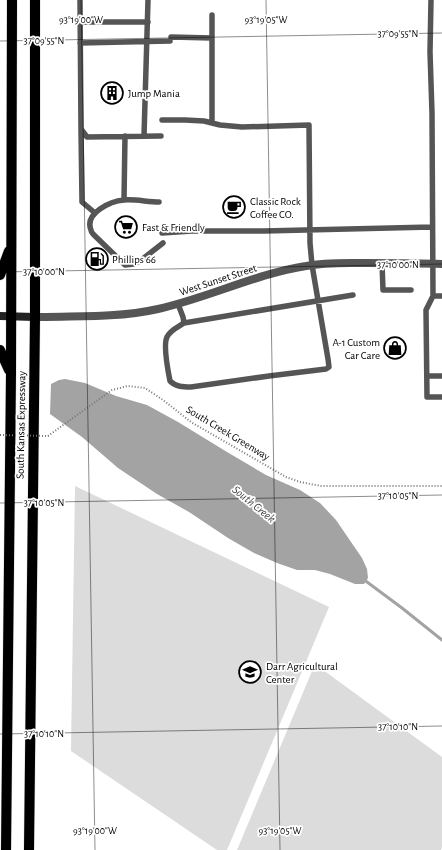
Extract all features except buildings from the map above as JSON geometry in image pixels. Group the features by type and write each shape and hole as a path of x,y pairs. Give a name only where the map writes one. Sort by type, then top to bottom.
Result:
{"main road":[{"name":"South Kansas Expressway","path":"6,850 12,316 12,0"},
{"name":"South Kansas Expressway","path":"29,850 35,316 35,0"},
{"path":"0,275 12,245"},
{"name":"West Sunset Street","path":"0,316 35,316"},
{"path":"0,350 11,373"}],"street":[{"name":"West Sunset Street","path":"35,316 91,317 157,310 269,274 312,265 345,263 442,264"}],"lane":[{"path":"80,0 82,202 94,213"},
{"path":"144,136 148,0"},
{"path":"431,0 430,52 432,113 433,296 426,310 427,397 442,397"},
{"path":"212,15 212,123"},
{"path":"80,22 148,22"},
{"path":"80,43 147,42 170,39 212,38"},
{"path":"162,120 204,121 220,125 242,127 309,125 309,229 312,265 318,300 328,359 329,367 326,369 191,387 182,387 170,381 165,343 167,336 172,330 184,323 318,300 353,294"},
{"path":"81,129 87,137 161,136"},
{"path":"124,200 125,136"},
{"path":"159,202 124,200 113,202 94,213 90,221 90,230 94,236 125,265 140,262 163,243"},
{"path":"162,234 192,231 432,227"},
{"path":"382,263 383,290 411,290"},
{"path":"433,296 442,296"},
{"path":"178,304 184,323"},
{"path":"427,376 442,376"}],"path":[{"name":"South Creek Greenway","path":"0,435 48,436 112,390 128,386 145,388 162,399 191,422 286,476 300,482 321,486 442,486"}],"shaded area":[{"path":"75,486 329,607 227,850 217,850 71,751"},
{"path":"315,664 442,757 441,850 237,850"}],"water":[{"path":"65,379 85,383 116,396 147,405 266,475 300,490 320,503 336,520 362,558 367,569 368,578 364,584 355,584 315,570 297,570 254,553 189,512 157,494 118,468 82,437 50,414 51,384"}],"waterway":[{"name":"South Creek","path":"363,579 442,640"}],"place":[{"name":"Jump Mania","path":"112,93"},
{"name":"Classic Rock Coffee CO.","path":"234,207"},
{"name":"Fast & Friendly","path":"126,227"},
{"name":"Phillips 66","path":"97,259"},
{"name":"A-1 Custom Car Care","path":"395,348"},
{"name":"Darr Agricultural Center","path":"250,672"}]}
